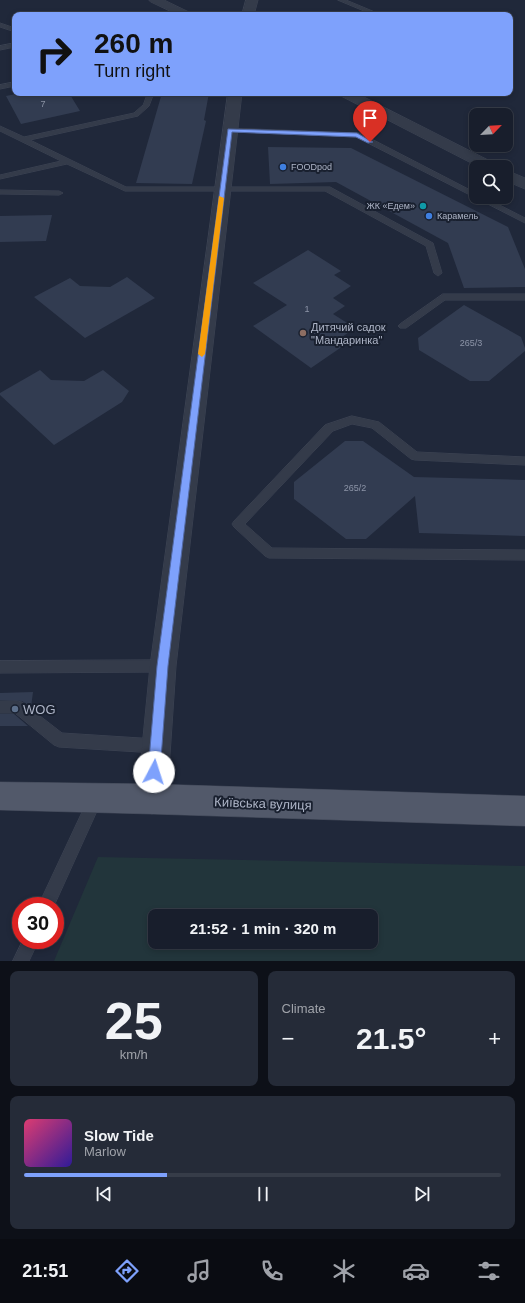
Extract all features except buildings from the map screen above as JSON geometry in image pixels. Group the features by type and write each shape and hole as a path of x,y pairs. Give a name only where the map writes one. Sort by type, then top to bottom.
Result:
{"main road":[{"name":"Київська вулиця","path":"0,796 152,799 525,811"}],"street":[{"path":"155,0 181,12"},
{"path":"249,12 252,0"},
{"path":"152,799 163,666 235,96"},
{"path":"352,96 477,160"},
{"path":"513,178 525,184"}],"lane":[{"path":"341,0 372,12"},
{"path":"0,25 12,29"},
{"path":"0,48 12,46"},
{"path":"0,88 12,85"},
{"path":"24,139 136,115 146,106 150,96"},
{"path":"0,128 69,160 125,189 327,189 430,245 438,273"},
{"path":"230,130 357,135 469,192"},
{"path":"0,177 69,160"},
{"path":"0,192 59,193"},
{"path":"492,204 525,221"},
{"path":"403,326 443,297 525,297"},
{"path":"525,460 415,456 375,425 352,420 329,428 238,524 269,553 525,555"},
{"path":"0,667 163,666"},
{"path":"0,707 17,707 59,740 156,746"},
{"path":"50,897 96,798"},
{"path":"21,961 27,949"}],"shaded area":[{"path":"98,857 525,866 525,961 54,961 59,949 64,949 64,937"}],"slow traffic":[{"path":"202,354 221,198"}],"place":[{"name":"FOODpod","path":"283,167"},
{"name":"ЖК «Едем»","path":"423,206"},
{"name":"Карамель","path":"429,216"},
{"name":"Дитячий садок \"Мандаринка\"","path":"303,333"},
{"name":"WOG","path":"15,709"}],"route":[{"path":"154,772 163,666 230,130 357,135 370,142"}]}
